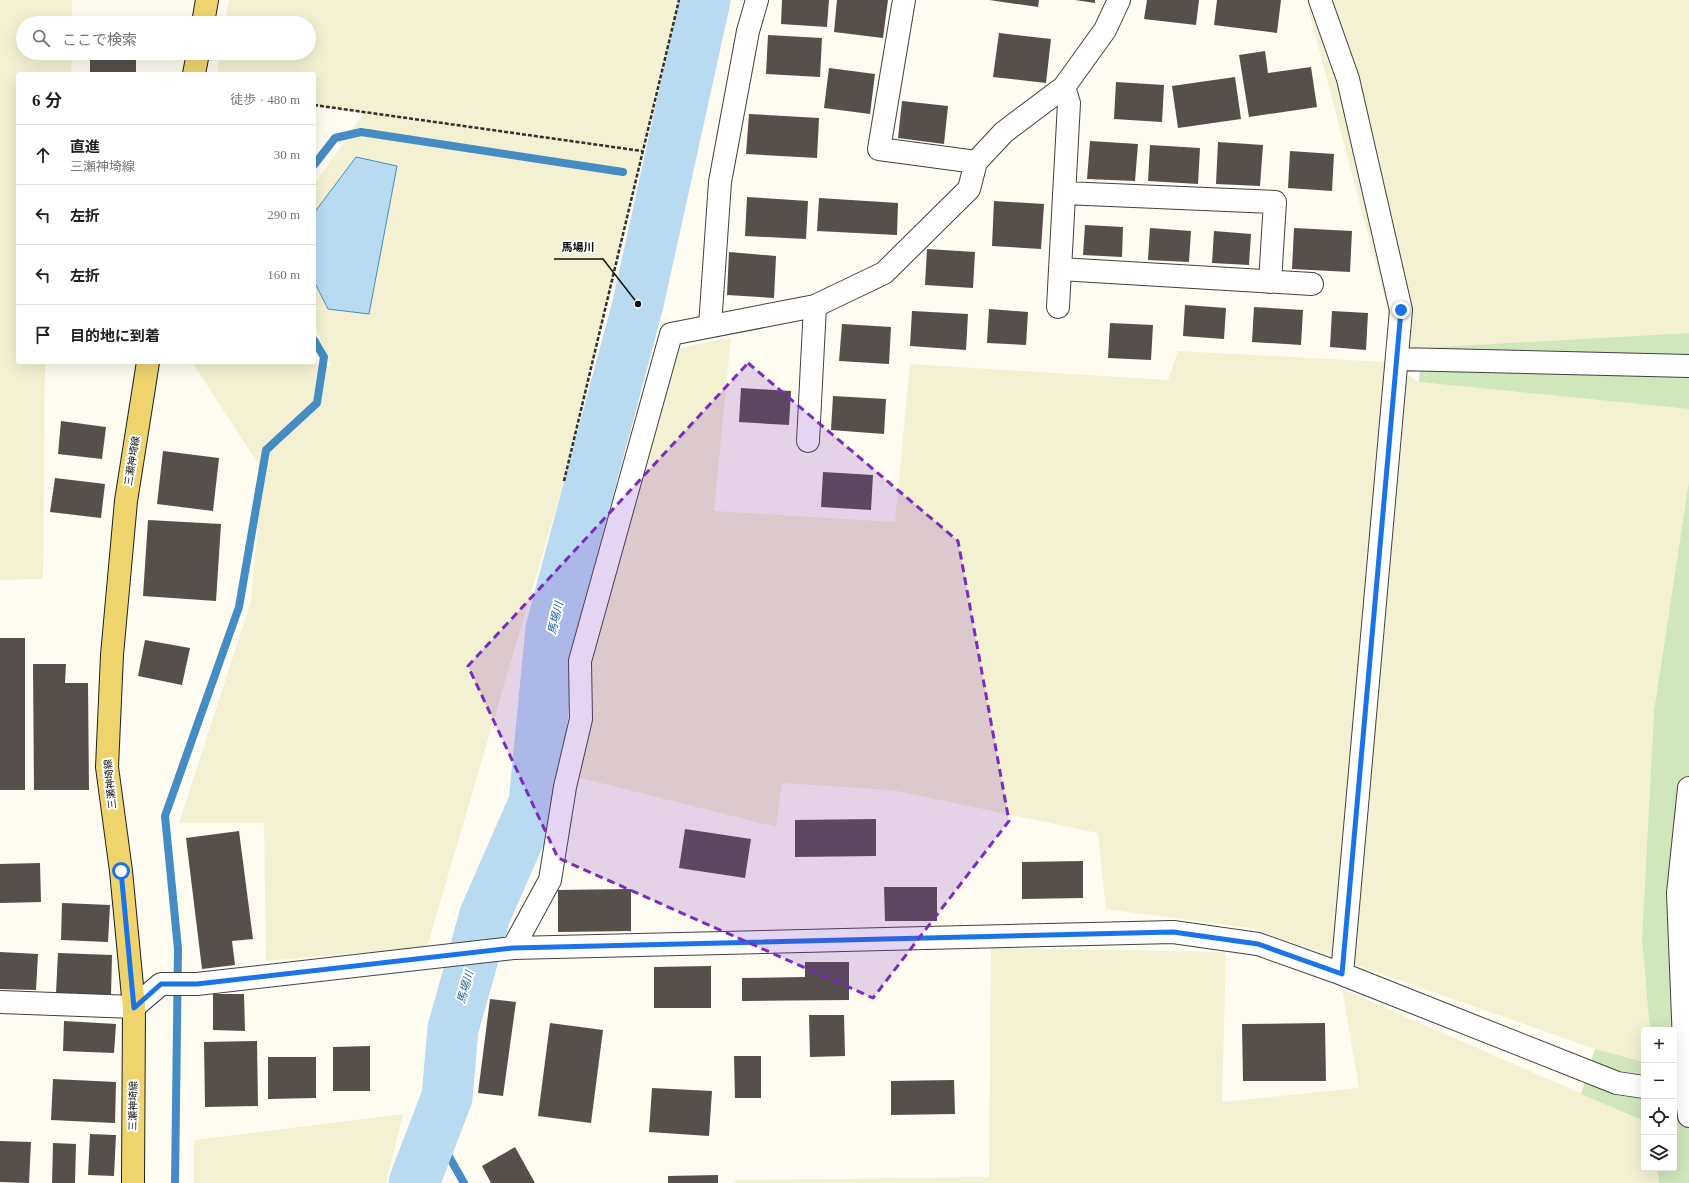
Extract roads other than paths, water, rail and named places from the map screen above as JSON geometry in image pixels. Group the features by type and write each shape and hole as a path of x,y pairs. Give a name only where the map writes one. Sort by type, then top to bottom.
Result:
{"main road":[{"path":"204,16 207,0"},
{"path":"194,72 197,60"},
{"name":"三瀬神埼線","path":"133,1183 134,1008 121,871 107,767 112,655 125,509 148,364"}],"street":[{"path":"710,326 720,182 748,30 757,0"},
{"path":"904,0 879,149 976,162"},
{"path":"513,948 550,880 565,786 581,719 580,661 671,334 815,306 884,273 969,189 976,162 1004,132 1064,87 1105,30 1119,0"},
{"path":"1320,0 1348,79 1401,310 1342,974"},
{"path":"1058,307 1069,103 1064,87"},
{"path":"1064,193 1275,202 1270,282"},
{"path":"1060,269 1312,284"},
{"path":"808,441 815,306"},
{"path":"1397,359 1689,366"},
{"path":"1689,788 1678,893 1683,1092 1689,1116"},
{"path":"0,1002 134,1008 161,984 197,984 513,948 1173,932 1258,944 1342,974 1617,1083 1641,1087"}],"water":[{"path":"356,157 397,166 369,314 328,309 316,285 316,210"}],"waterway":[{"name":"馬場川","path":"414,1183 447,1097 453,1029 485,915 534,803 551,629 638,304 705,0"},
{"path":"316,162 335,138 361,132 623,172"},
{"path":"175,1183 178,949 165,816 239,607 266,450 317,403 324,357 316,343"},
{"path":"447,1097 443,1146 464,1183"}],"place":[{"name":"馬場川","path":"638,304"}]}
